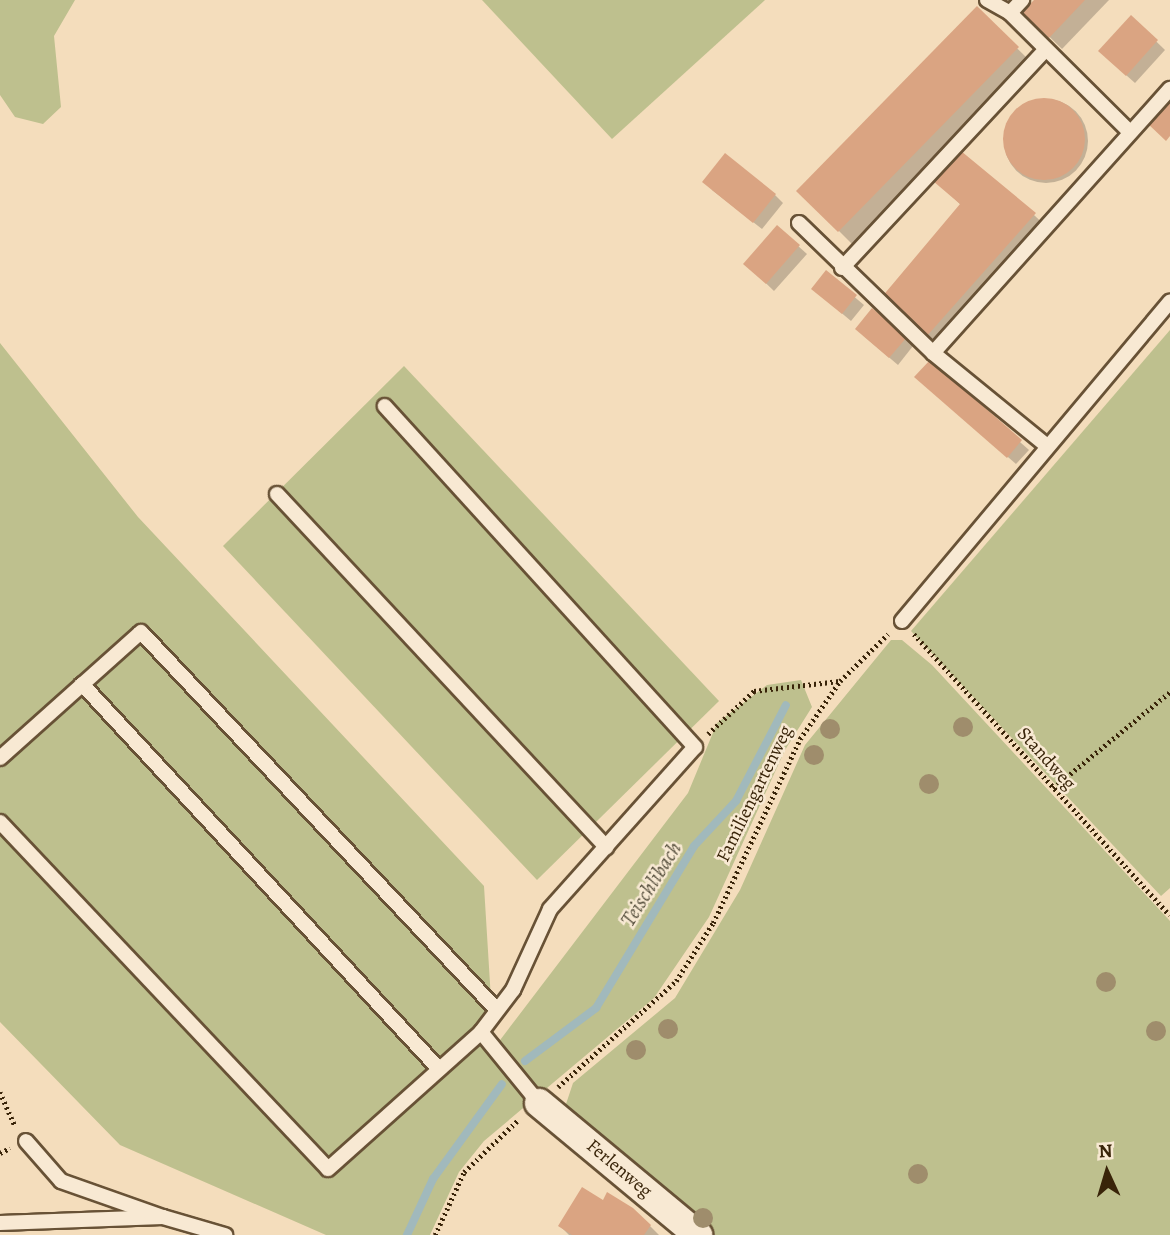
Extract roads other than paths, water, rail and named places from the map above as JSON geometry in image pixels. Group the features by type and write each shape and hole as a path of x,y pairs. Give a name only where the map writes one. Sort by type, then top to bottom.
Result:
{"street":[{"name":"Ferlenweg","path":"539,1103 698,1235"}],"lane":[{"path":"988,0 1010,13 1128,130"},
{"path":"1010,13 1022,0"},
{"path":"842,268 1046,49"},
{"path":"933,352 1128,130 1170,89"},
{"path":"799,223 842,268 933,352 1046,445"},
{"path":"902,621 1046,445 1170,302"},
{"path":"0,822 328,1169 481,1032 498,1010 550,909 695,747 385,406"},
{"path":"277,494 606,847"},
{"path":"0,758 142,632 498,1010"},
{"path":"82,684 439,1069"},
{"path":"481,1032 539,1103"},
{"path":"26,1141 61,1181 163,1217 225,1235"},
{"path":"0,1223 163,1217"}],"waterway":[{"name":"Teischlibach","path":"525,1061 596,1008 694,846 736,801 786,705"},
{"name":"Teischlibach","path":"407,1235 433,1179 502,1084"}]}
